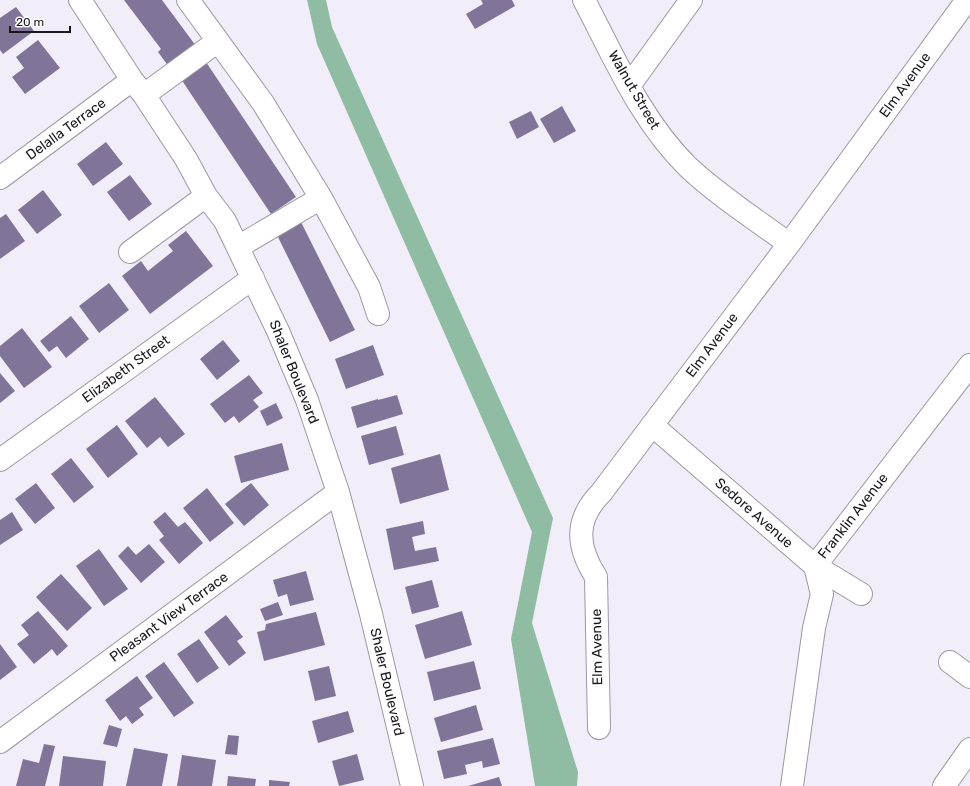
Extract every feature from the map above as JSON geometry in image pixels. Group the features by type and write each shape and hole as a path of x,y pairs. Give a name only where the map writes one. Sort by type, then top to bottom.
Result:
{"street":[{"name":"Shaler Boulevard","path":"80,0 186,159 206,196 225,221 278,331 307,400 338,492 371,614 412,786"},
{"path":"188,0 263,103 321,198 369,287 378,314"},
{"name":"Walnut Street","path":"584,0 629,86 660,136 687,166 717,193 789,244"},
{"path":"629,86 691,0"},
{"name":"Elm Avenue","path":"599,728 596,577 589,567 583,552 581,536 584,518 592,502 601,493 789,244 967,0"},
{"name":"Delalla Terrace","path":"0,178 138,88 218,41"},
{"path":"130,252 206,196"},
{"path":"238,247 321,198"},
{"name":"Elizabeth Street","path":"0,460 253,278"},
{"name":"Franklin Avenue","path":"792,786 814,628 822,594 815,566 970,365"},
{"name":"Sedore Avenue","path":"652,425 815,566 861,594"},
{"name":"Pleasant View Terrace","path":"0,742 338,492"},
{"path":"950,662 970,677"},
{"path":"944,786 970,749"}],"shaded area":[{"path":"307,0 326,0 332,27 553,518 532,623 578,772 577,786 535,786 511,639 532,532 317,44"}],"building":[{"path":"124,0 162,0 199,50 172,71 158,52 161,49"},
{"path":"481,0 512,0 515,6 475,29 466,14 483,4"},
{"path":"16,7 34,31 3,54 0,50 0,18"},
{"path":"38,40 60,68 25,94 12,77 24,68 16,57"},
{"path":"202,56 296,197 271,214 177,73"},
{"path":"562,106 576,131 554,143 540,119"},
{"path":"531,111 539,127 517,139 509,122"},
{"path":"106,142 123,164 93,186 77,164"},
{"path":"130,175 152,204 129,221 107,192"},
{"path":"43,190 62,215 37,234 18,210"},
{"path":"6,214 25,241 0,259 0,218"},
{"path":"297,214 355,330 330,342 273,227"},
{"path":"186,231 213,266 150,314 122,276 141,261 148,271 173,251 168,245"},
{"path":"109,283 129,310 99,333 79,306"},
{"path":"71,316 89,339 66,358 57,346 49,352 40,341"},
{"path":"22,328 52,367 24,388 0,356 0,346"},
{"path":"223,340 240,361 217,380 200,359"},
{"path":"373,345 384,375 346,389 335,359"},
{"path":"0,373 15,391 0,403"},
{"path":"249,375 263,393 253,400 259,407 239,423 234,416 225,423 210,404"},
{"path":"397,395 403,414 357,428 351,407"},
{"path":"155,397 185,434 168,447 160,437 147,448 125,421"},
{"path":"276,403 283,418 267,426 260,411"},
{"path":"117,425 138,454 108,478 86,449"},
{"path":"396,426 404,455 369,465 361,436"},
{"path":"282,443 289,470 241,483 234,456"},
{"path":"440,454 449,490 400,504 391,468"},
{"path":"71,458 94,487 74,503 51,474"},
{"path":"36,483 55,508 35,524 15,499"},
{"path":"251,483 269,505 244,526 225,504"},
{"path":"207,488 234,523 210,542 183,508"},
{"path":"12,512 23,530 0,545 0,520"},
{"path":"165,512 178,527 185,522 203,543 179,564 159,540 164,536 153,522"},
{"path":"423,521 425,534 412,537 415,551 436,547 439,561 394,570 386,529"},
{"path":"149,544 165,562 141,583 118,556 128,546 136,555"},
{"path":"99,549 128,589 104,606 76,566"},
{"path":"306,571 314,600 290,606 287,594 278,597 273,580"},
{"path":"61,574 92,608 67,631 36,597"},
{"path":"432,580 439,607 412,614 405,587"},
{"path":"278,602 283,615 265,621 260,609"},
{"path":"38,611 68,646 57,656 52,649 34,664 17,644 29,635 21,625"},
{"path":"462,611 472,645 425,659 415,625"},
{"path":"316,612 325,645 264,661 257,632 265,630 266,624"},
{"path":"226,615 243,637 237,641 246,653 229,666 204,632"},
{"path":"199,639 219,668 197,683 177,654"},
{"path":"0,644 17,667 0,680"},
{"path":"474,661 481,689 434,701 427,672"},
{"path":"164,662 194,703 174,717 145,676"},
{"path":"329,666 336,696 315,701 308,671"},
{"path":"137,676 153,698 139,708 144,715 132,724 126,716 120,721 105,700"},
{"path":"476,705 483,730 441,742 434,718"},
{"path":"348,711 354,732 318,743 312,721"},
{"path":"109,725 122,729 117,747 103,744"},
{"path":"228,735 239,736 237,755 225,754"},
{"path":"493,738 500,764 483,768 482,761 465,765 467,774 444,779 437,751"},
{"path":"44,744 55,746 45,786 16,786 23,759 39,763"},
{"path":"134,748 168,754 162,786 126,786"},
{"path":"357,754 364,780 339,786 332,761"},
{"path":"182,755 216,760 212,786 177,786"},
{"path":"63,756 106,761 103,786 59,786"},
{"path":"228,776 256,779 255,786 227,786"},
{"path":"499,777 502,786 468,786"},
{"path":"269,780 290,782 289,786 269,786"}]}
